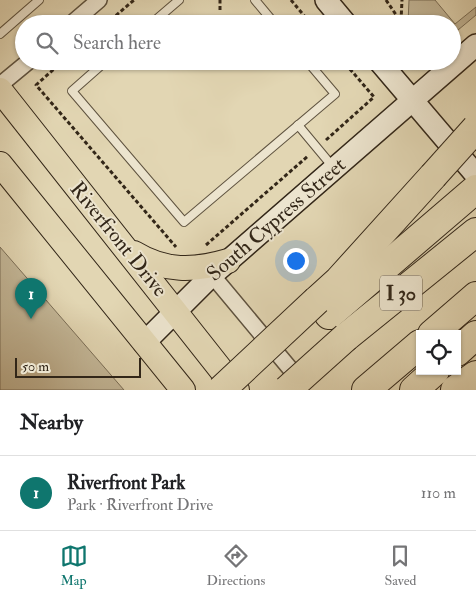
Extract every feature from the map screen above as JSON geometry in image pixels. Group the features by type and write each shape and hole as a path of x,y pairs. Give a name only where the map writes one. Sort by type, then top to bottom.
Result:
{"highway":[{"path":"238,390 323,307 339,280 476,128"},
{"path":"221,390 323,307 449,213 476,190"},
{"name":"I 30","path":"287,390 346,337 466,240"},
{"name":"I 30","path":"437,330 476,296"},
{"path":"461,348 476,335"},
{"path":"373,384 416,347"},
{"path":"414,390 431,375"},
{"path":"455,390 476,375"}],"main road":[{"path":"326,0 338,15"},
{"name":"South Cypress Street","path":"461,58 476,45"},
{"path":"387,70 476,174"},
{"name":"South Cypress Street","path":"144,343 220,268 447,70"},
{"name":"Riverfront Drive","path":"0,90 238,390"},
{"path":"0,164 183,390"},
{"path":"125,248 162,266 185,270 206,267 220,268"}],"street":[{"path":"81,15 93,2"},
{"path":"0,85 18,70"},
{"path":"220,268 307,390"}],"lane":[{"path":"22,15 39,0"},
{"path":"161,15 178,0"},
{"path":"255,0 268,15"},
{"path":"0,34 15,21"},
{"path":"96,70 72,91 184,222 335,94 315,70"},
{"path":"298,125 334,168"}],"path":[{"path":"116,15 134,0"},
{"path":"220,0 220,10"},
{"path":"291,0 304,15"},
{"path":"386,0 395,15"},
{"path":"401,15 402,0"},
{"path":"53,70 36,85 181,253"},
{"path":"203,248 374,97 351,70"}],"shaded area":[{"path":"409,0 435,0 448,15 408,15"},
{"path":"476,7 476,15 461,28 461,19"},
{"path":"0,247 124,390 0,390"}],"place":[{"name":"Riverfront Park","path":"31,319"}]}
